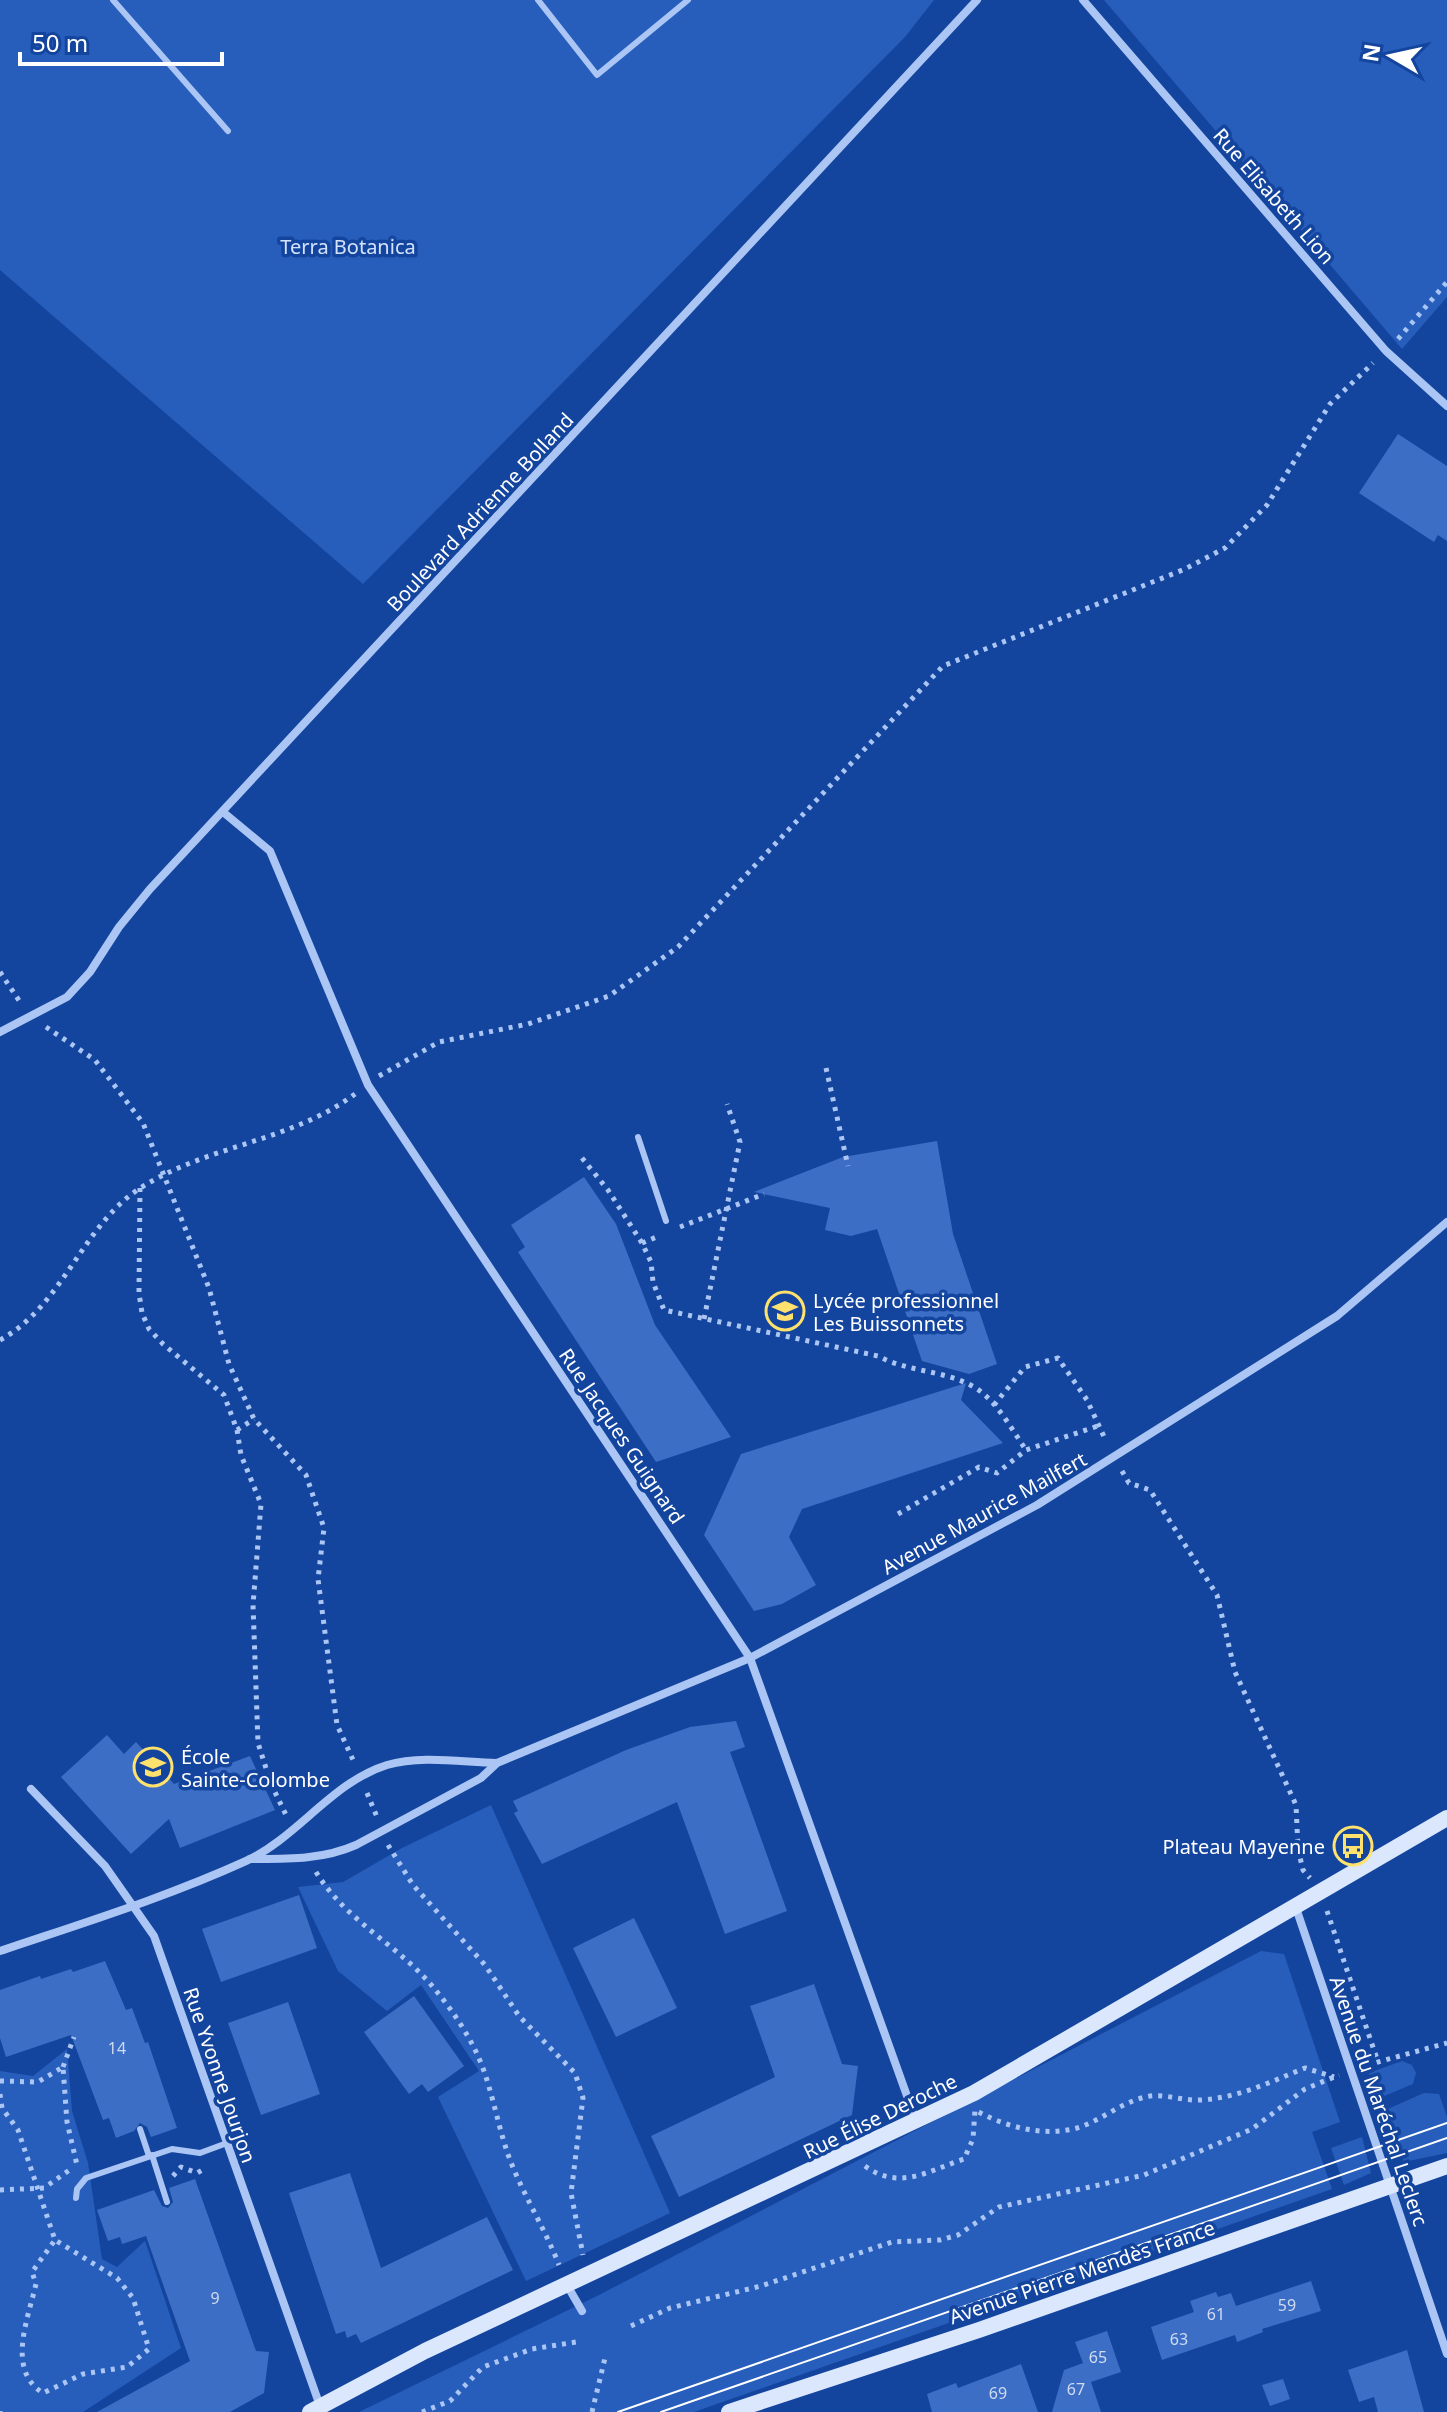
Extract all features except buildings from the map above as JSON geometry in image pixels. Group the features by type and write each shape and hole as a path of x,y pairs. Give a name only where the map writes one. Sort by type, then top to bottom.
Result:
{"main road":[{"name":"Rue Élise Deroche","path":"318,2410 425,2351 974,2093 1447,1818"},
{"name":"Avenue Pierre Mendès France","path":"729,2412 979,2330 1447,2166"}],"street":[{"name":"Boulevard Adrienne Bolland","path":"0,1032 67,997 75,989 119,927 223,812 977,0"},
{"name":"Rue Elisabeth Lion","path":"1083,0 1386,351 1447,406"},
{"name":"Rue Jacques Guignard","path":"223,812 270,851 368,1085 750,1658 916,2121"},
{"name":"Avenue Maurice Mailfert","path":"250,1859 336,1854 481,1778 497,1763 750,1658 1037,1505 1114,1458 1337,1316 1447,1222"},
{"name":"Avenue Maurice Mailfert","path":"0,1951 136,1906 250,1859 360,1776 413,1760 497,1763"},
{"name":"Rue Yvonne Jourjon","path":"31,1789 105,1866 136,1906 154,1936 318,2410"},
{"name":"Avenue du Maréchal Leclerc","path":"1295,1905 1447,2354"},
{"path":"567,2285 582,2311"}],"lane":[{"path":"113,0 228,131"},
{"path":"538,0 597,75 688,0"},
{"path":"638,1137 666,1221"},
{"path":"140,2129 167,2202"},
{"path":"76,2198 77,2189 86,2178 172,2149 200,2153 227,2143"}],"path":[{"path":"0,1340 15,1332 61,1286 114,1211 140,1188 181,1164 286,1132 339,1106 439,1042 528,1024 609,996 678,947 943,666 1185,569 1225,548 1267,505 1330,404 1386,351 1447,282"},
{"path":"0,972 29,1016 95,1060 143,1123 209,1288 229,1364 254,1419 306,1475 324,1528 318,1579 337,1725 394,1858 413,1885 485,1965 519,2016 575,2073 583,2098 571,2193 577,2232"},
{"path":"826,1068 848,1166"},
{"path":"704,1319 740,1142 727,1104"},
{"path":"582,1158 608,1190 642,1243 651,1262 653,1282 664,1310 878,1356 894,1365 966,1383 994,1405 1026,1450"},
{"path":"140,1188 139,1293 142,1313 149,1329 163,1344 224,1395 237,1430 241,1455 261,1504 253,1605 258,1743 271,1784 293,1828"},
{"path":"642,1243 764,1194"},
{"path":"994,1405 1025,1367 1058,1358 1087,1400 1129,1483 1150,1490 1217,1595 1235,1672 1296,1805 1298,1849 1303,1870 1320,1891 1378,2062"},
{"path":"237,1430 254,1419"},
{"path":"898,1514 979,1467 997,1473 1026,1450 1098,1426"},
{"path":"308,1858 331,1896 432,1985 462,2026 486,2074 501,2136 527,2202 548,2237 567,2285"},
{"path":"74,2037 63,2067 67,2122 77,2165 86,2178"},
{"path":"1366,2065 1447,2043"},
{"path":"0,2081 38,2082 63,2067"},
{"path":"864,2164 881,2177 901,2181 964,2159 973,2139 975,2110 999,2123 1041,2131 1065,2129 1077,2127 1122,2104 1153,2096 1197,2101 1239,2095 1305,2068 1335,2077"},
{"path":"631,2326 670,2308 761,2286 892,2242 940,2240 958,2235 999,2207 1144,2175 1252,2129 1305,2089 1326,2081"},
{"path":"0,2094 2,2108 18,2130 55,2240 117,2278 133,2298 149,2349 127,2367 83,2374 43,2393 31,2386 20,2360 36,2284 32,2272 55,2240"},
{"path":"0,2190 44,2188 77,2165"},
{"path":"169,2179 181,2167 197,2173 209,2167"},
{"path":"422,2412 450,2401 483,2367 532,2349 576,2342"},
{"path":"592,2412 605,2358"}],"green space":[{"name":"Terra Botanica","path":"0,0 934,0 905,37 363,584 0,270"},
{"path":"1104,0 1447,0 1447,297 1402,349"},
{"path":"491,1805 670,2213 526,2281 438,2097 479,2071 421,1985 387,2011 338,1971 298,1887 343,1882 402,1848"},
{"path":"1261,1951 1284,1954 1340,2122 1312,2132 1332,2189 694,2412 359,2412 599,2295"},
{"path":"67,2049 72,2111 88,2163 102,2259 117,2267 145,2241 181,2348 83,2412 0,2412 0,2071 33,2076"},
{"path":"1402,2061 1412,2065 1416,2073 1413,2084 1377,2099 1369,2073"},
{"path":"1424,2093 1439,2094 1447,2117 1447,2153 1404,2162 1381,2112"},
{"path":"1362,2137 1371,2173 1344,2185 1331,2148"}],"tram line":[{"path":"618,2412 1447,2123"},
{"path":"661,2412 1447,2138"}],"place":[{"name":"Lycée professionnel Les Buissonnets","path":"785,1311"},
{"name":"École Sainte-Colombe","path":"153,1767"},
{"name":"Plateau Mayenne","path":"1353,1846"}]}
